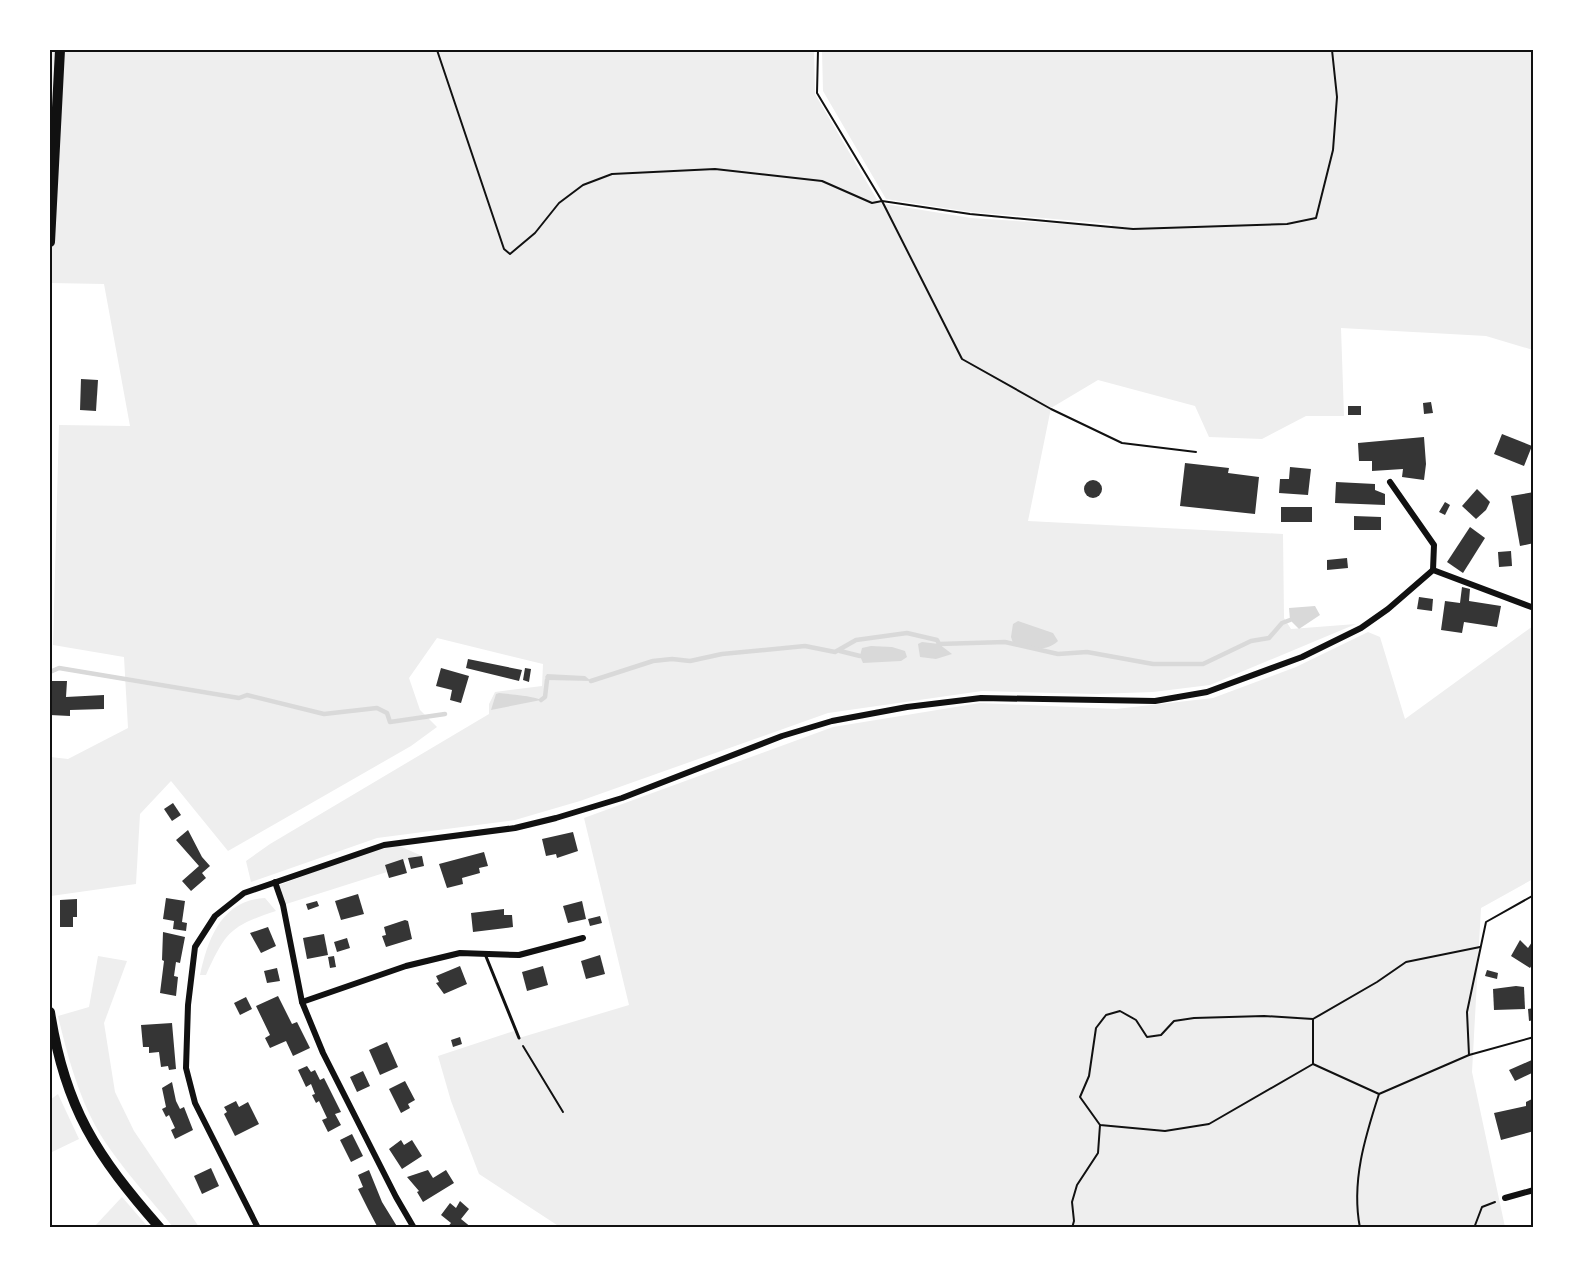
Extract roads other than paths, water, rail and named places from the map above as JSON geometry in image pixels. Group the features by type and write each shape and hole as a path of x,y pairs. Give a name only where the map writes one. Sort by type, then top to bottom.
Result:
{"main road":[{"path":"50,242 60,50"},
{"path":"50,1012 57,1057 69,1096 82,1123 110,1166 160,1227"}],"street":[{"path":"258,1227 195,1103 186,1068 186,1027 195,947 215,916 244,893 384,845 515,828 556,818 622,798 782,736 832,721 907,707 981,698 1155,701 1207,692 1302,657 1361,628 1388,609 1433,570 1434,545 1390,482"},
{"path":"1433,570 1533,608"},
{"path":"276,882 302,1002 328,1063 396,1197 414,1227"},
{"path":"302,1002 406,966 460,953 485,952 519,955 583,938"},
{"path":"1505,1198 1533,1190"}],"lane":[{"path":"485,952 519,1038"}],"waterway":[{"path":"591,681 653,661 672,659 690,661 722,654 805,646 835,652 856,640 907,633 937,640 939,644 1005,642 1058,654 1087,652 1153,664 1203,664 1251,641 1269,638 1282,623 1290,620"},
{"path":"840,651 860,656"},
{"path":"50,672 59,668 239,698 247,695 324,714 377,708 387,713 390,722 445,714"},
{"path":"541,700 545,697 547,680"}]}
